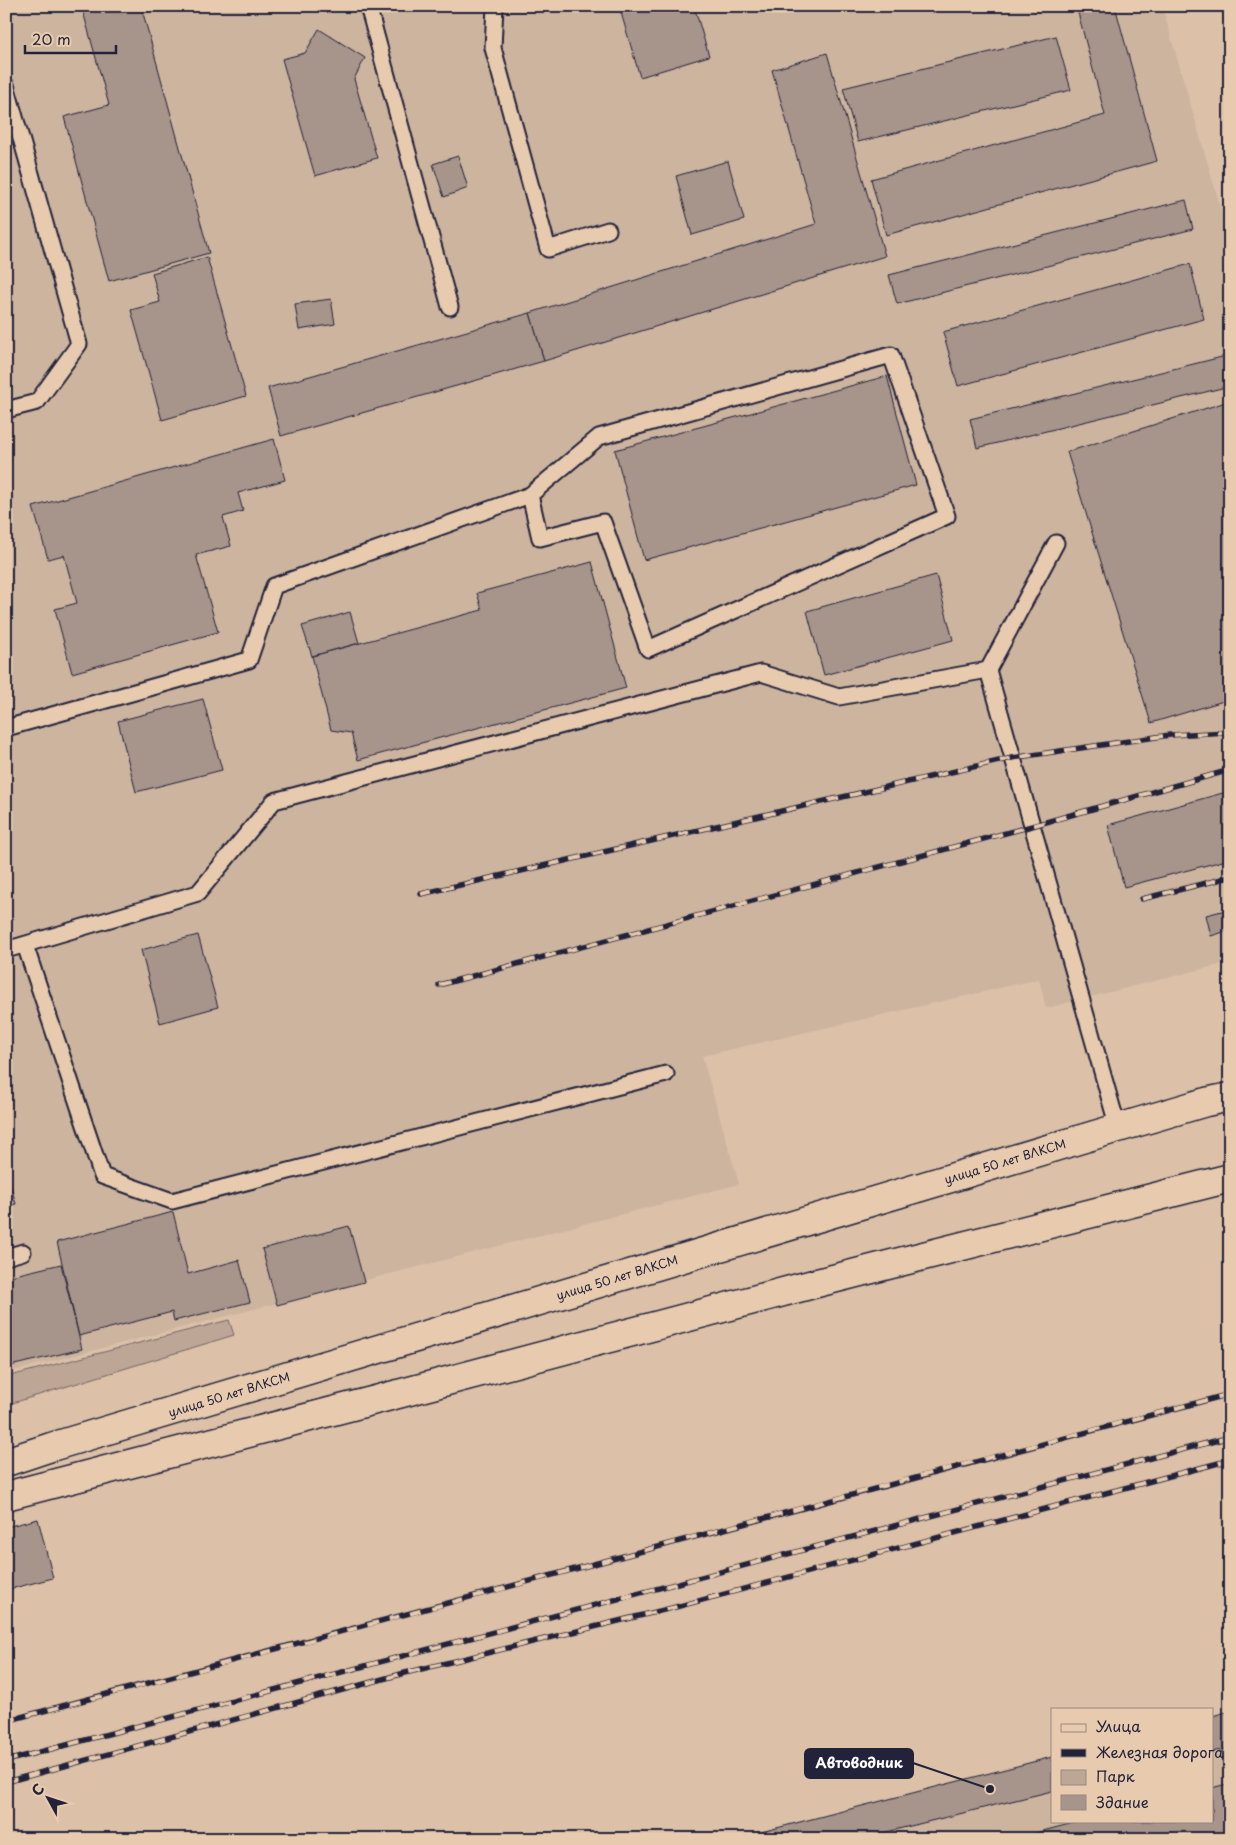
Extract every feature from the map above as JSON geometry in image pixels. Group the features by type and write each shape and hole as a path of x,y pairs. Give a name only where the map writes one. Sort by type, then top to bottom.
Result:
{"street":[{"name":"улица 50 лет ВЛКСМ","path":"6,1462 1222,1097"},
{"path":"6,1496 836,1278 1230,1178"}],"lane":[{"path":"368,6 450,307"},
{"path":"495,6 492,48 548,249 608,230"},
{"path":"6,85 79,344 37,402 6,410"},
{"path":"6,728 249,660 274,586 530,495 599,437 891,355 946,516 648,649 603,522 540,538 530,495"},
{"path":"1056,543 988,670 1118,1128"},
{"path":"6,950 198,893 274,801 762,672 839,697 988,670"},
{"path":"25,945 102,1176 172,1201 666,1074"},
{"path":"6,1257 24,1252"}],"shaded area":[{"path":"6,6 1162,6 1230,240 1230,962 1046,1008 1039,979 702,1056 739,1184 6,1373"},
{"path":"1230,1711 1230,1839 734,1839 1051,1757 1051,1822 1214,1822 1214,1715"}],"green space":[{"path":"229,1320 234,1335 6,1405 6,1377"}],"building":[{"path":"88,6 141,6 209,253 109,281 64,117 109,105 82,8"},
{"path":"619,6 694,6 709,56 640,77"},
{"path":"1087,6 1115,6 1157,161 886,235 871,179 1105,115 1077,9"},
{"path":"319,29 365,58 354,79 377,158 315,176 282,59 305,53"},
{"path":"1056,36 1071,90 858,142 843,88"},
{"path":"827,53 885,256 544,361 530,313 816,224 772,70"},
{"path":"458,156 468,188 444,197 433,164"},
{"path":"728,161 744,220 692,235 676,176"},
{"path":"1186,200 1193,229 897,304 889,275"},
{"path":"207,257 246,396 162,420 131,310 160,302 152,273"},
{"path":"1190,264 1204,319 958,386 943,332"},
{"path":"331,299 335,324 299,330 295,304"},
{"path":"530,313 544,361 281,436 268,388"},
{"path":"1230,355 1230,386 977,448 970,419"},
{"path":"887,376 916,485 644,560 615,450"},
{"path":"1226,402 1230,413 1230,699 1151,723 1067,452"},
{"path":"274,439 285,480 238,493 243,511 223,517 231,546 196,555 218,632 72,673 55,609 77,603 64,555 48,559 33,507"},
{"path":"592,562 626,688 358,760 351,733 331,730 312,656 482,610 477,593"},
{"path":"936,575 953,640 824,675 807,611"},
{"path":"350,612 359,643 312,656 302,626"},
{"path":"203,699 222,770 136,792 118,721"},
{"path":"1230,791 1230,859 1124,887 1108,825"},
{"path":"1230,909 1230,930 1211,936 1206,915"},
{"path":"198,935 218,1007 160,1023 141,950"},
{"path":"6,1169 16,1204 6,1206"},
{"path":"173,1212 188,1274 239,1260 250,1302 174,1321 172,1312 79,1336 57,1242"},
{"path":"349,1226 364,1282 277,1305 262,1249"},
{"path":"61,1264 82,1349 6,1367 6,1277"},
{"path":"38,1519 53,1578 6,1590 6,1527"},
{"path":"1230,1711 1230,1748 1214,1752 1214,1715"},
{"path":"1051,1757 1051,1791 858,1839 734,1839"},
{"path":"1230,1783 1230,1839 1012,1839 1077,1822 1214,1822 1214,1787"}],"railway":[{"path":"421,894 1012,758 1170,735 1230,732"},
{"path":"439,985 1032,826 1230,770"},
{"path":"1142,899 1230,877"},
{"path":"6,1721 1230,1394"},
{"path":"6,1761 1230,1437"},
{"path":"6,1782 401,1674 672,1608 1230,1460"}],"place":[{"name":"Автоводник","path":"990,1789"}]}
